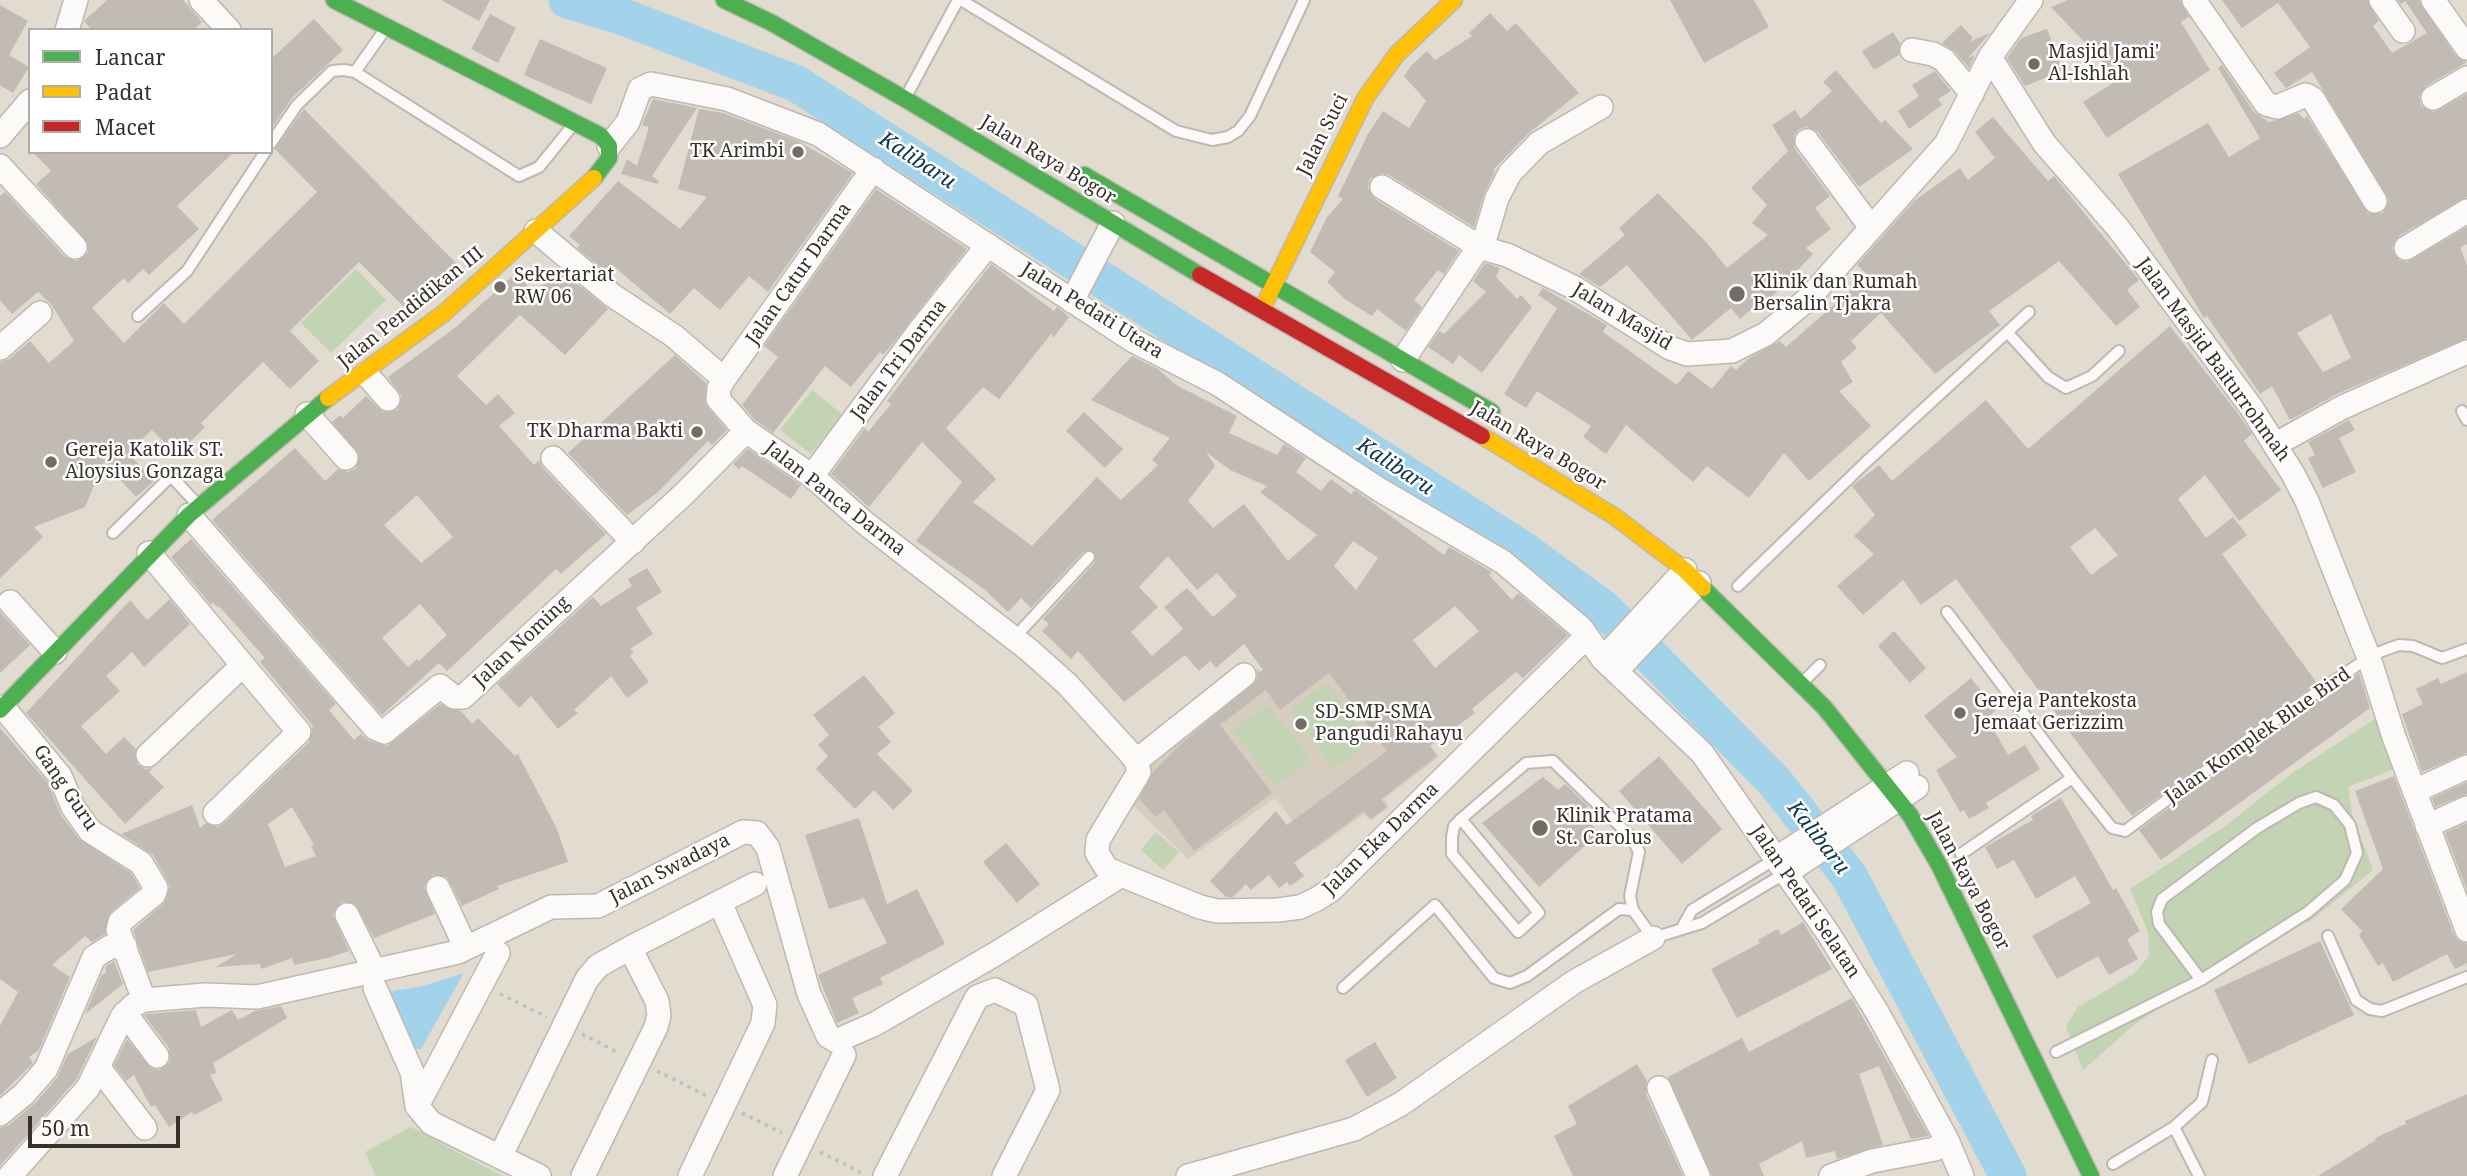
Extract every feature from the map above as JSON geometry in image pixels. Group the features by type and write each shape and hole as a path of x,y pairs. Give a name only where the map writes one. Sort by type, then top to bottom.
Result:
{"main road":[{"path":"334,0 601,136 609,146"},
{"name":"Jalan Raya Bogor","path":"724,0 772,23 905,99 1261,311 1542,470 1614,516 1692,577 1866,747 1939,866 2091,1176"},
{"name":"Jalan Suci","path":"1261,311 1339,166 1382,73 1397,54 1454,0"},
{"path":"898,66 923,80"},
{"name":"Jalan Pendidikan III","path":"2,708 149,553 194,510 307,414 366,374 444,313 602,171 610,158 609,146"},
{"name":"Jalan Raya Bogor","path":"1072,168 1506,420"},
{"path":"1722,571 1743,590"},
{"path":"1815,661 1834,682"},
{"name":"Jalan Raya Bogor","path":"1950,836 1964,861"},
{"path":"2104,1146 2116,1170"}],"street":[{"path":"68,28 76,0"},
{"path":"201,0 227,28"},
{"name":"Jalan Masjid","path":"1479,250 1507,255 1573,287 1670,348 1687,354 1717,355 1732,351 1766,334 1809,298 1870,226 1946,144 1990,57 2031,0"},
{"path":"2194,0 2266,104 2277,107 2306,95 2313,99 2375,201"},
{"path":"2381,0 2403,31"},
{"path":"2433,0 2467,48"},
{"path":"1912,50 1944,60 1972,94"},
{"name":"Jalan Masjid Baiturrohmah","path":"1990,57 2044,143 2118,228 2276,444 2307,501 2370,658 2414,791 2467,930"},
{"path":"2433,98 2467,78"},
{"name":"Jalan Pedati Utara","path":"609,146 628,122 640,89 651,84 748,106 818,134 1132,340 1218,384 1380,490 1503,562 1581,628 1586,637 1617,657"},
{"path":"0,136 28,103"},
{"path":"1403,360 1479,250 1497,198 1510,173 1539,143 1601,107"},
{"path":"1807,141 1870,226"},
{"path":"0,166 75,247"},
{"name":"Jalan Catur Darma","path":"724,379 873,169"},
{"path":"1382,187 1479,250"},
{"path":"2406,248 2467,211"},
{"path":"1072,301 1113,223"},
{"path":"536,231 612,295 674,336 724,379"},
{"name":"Jalan Tri Darma","path":"811,477 917,334 988,245"},
{"path":"4,334 40,313"},
{"path":"2276,444 2343,407 2467,352"},
{"path":"366,374 388,400"},
{"name":"Jalan Panca Darma","path":"724,379 718,394 721,405 746,431 811,477 864,523 1014,638 1067,684 1136,769"},
{"path":"307,414 346,458"},
{"name":"Jalan Noming","path":"194,510 379,732 384,732 440,686 454,697 463,696 633,542 746,431"},
{"path":"553,458 633,542"},
{"path":"149,553 299,732 215,813"},
{"path":"1617,657 1692,577"},
{"path":"10,602 55,652"},
{"name":"Jalan Eka Darma","path":"1136,769 1098,840 1097,853 1100,862 1120,876 1217,911 1300,907 1331,890 1586,637"},
{"name":"Jalan Pedati Selatan","path":"1617,657 1702,752 1791,859 1947,1140 1962,1176"},
{"path":"148,755 243,665"},
{"path":"1136,769 1244,675"},
{"name":"Gang Guru","path":"2,708 60,776 74,807 90,831 141,863 156,888 154,894 120,922 118,930 125,947 134,1006 157,1056"},
{"path":"2414,791 2467,767"},
{"path":"1791,859 1913,781"},
{"path":"2427,826 2467,808"},
{"name":"Jalan Swadaya","path":"134,1006 206,995 257,997 375,979 466,948 551,907 598,906 718,842 751,831 763,839 768,848 809,994 828,1037 836,1041 886,1017 1120,876"},
{"path":"501,1155 586,979 598,966 755,884"},
{"path":"438,888 466,948"},
{"path":"690,1176 763,1023 765,1005 720,903"},
{"path":"347,915 412,1072 417,1106 431,1123 501,1155 539,1176"},
{"path":"1188,1176 1354,1129 1401,1104 1574,982 1653,938"},
{"path":"0,1114 24,1094 46,1069 94,957 110,947 125,947"},
{"path":"583,1176 659,1015 657,1001 630,947"},
{"path":"417,1106 498,953"},
{"path":"885,1176 977,997 995,990 1026,1005 1048,1090 1004,1176"},
{"path":"10,1176 70,1110 99,1068 134,1006"},
{"path":"785,1176 844,1055"},
{"path":"99,1068 145,1128"},
{"path":"1659,1088 1698,1176"},
{"path":"1831,1176 1872,1161 1935,1149 1947,1140"}],"lane":[{"path":"905,99 923,80 959,0 1176,131 1212,140 1228,137 1238,131 1250,116 1304,0"},
{"path":"355,72 386,28"},
{"path":"273,140 297,105 332,71 355,72 519,176 539,167 574,124"},
{"path":"138,316 187,271 264,154"},
{"path":"1743,590 1865,463 2029,312"},
{"path":"2008,333 2048,377 2066,387 2076,386 2092,376 2119,351"},
{"path":"113,533 171,477 194,510"},
{"path":"1014,638 1089,557"},
{"name":"Jalan Komplek Blue Bird","path":"1947,612 2112,828 2124,831 2261,730 2370,658 2399,645 2413,646 2442,658 2467,649"},
{"path":"1802,682 1815,661"},
{"path":"1461,818 1539,913 1518,932 1452,854 1454,826 1461,818 1526,763 1553,761 1632,838 1639,852 1630,896 1633,910 1653,938 1683,926 1702,923 1791,859"},
{"path":"1964,861 2072,778"},
{"path":"2056,1052 2201,980 2308,912 2345,880 2357,853 2350,825 2334,805 2316,797 2299,803 2257,828 2162,899 2157,912 2159,924 2201,980"},
{"path":"1683,926 1692,910 1791,859"},
{"path":"1343,988 1435,905 1494,978 1510,983 1527,976 1619,909 1633,910"},
{"path":"2328,936 2356,1000 2370,1009 2382,1011 2467,977"},
{"path":"2116,1170 2174,1127 2202,1102 2212,1060"},
{"path":"2174,1127 2199,1176"}],"path":[{"path":"481,984 869,1176"}],"shaded area":[{"name":"SD-SMP-SMA Pangudi Rahayu","path":"1317,594 1439,757 1384,799 1389,807 1370,821 1364,814 1314,850 1275,798 1188,859 1130,802 1138,778 1171,738 1258,668 1263,677"}],"green space":[{"path":"356,269 386,300 331,353 301,323"},
{"path":"812,390 842,414 811,454 780,430"},
{"path":"1327,683 1370,742 1334,769 1290,710"},
{"path":"1268,705 1310,760 1275,786 1233,730"},
{"path":"2378,717 2404,765 2348,787 2352,813 2373,870 2310,921 2246,950 2135,1024 2083,1070 2066,1027 2078,1007 2134,974 2149,956 2148,932 2130,889 2224,827 2295,771"},
{"path":"1156,832 1179,852 1163,870 1141,850"},
{"path":"411,1127 502,1176 376,1176 365,1152"}],"water":[{"path":"464,973 421,1049 407,1048 387,992 423,986"}],"building":[{"path":"107,0 183,0 202,22 195,28 90,28 84,21"},
{"path":"441,0 490,0 479,21"},
{"path":"1670,0 1754,0 1769,27 1704,63"},
{"path":"2068,0 2180,0 2189,17 2181,22 2210,70 2107,138 2083,102 2119,79 2051,7"},
{"path":"2222,0 2367,0 2379,21 2373,26 2392,53 2427,33 2405,1 2401,4 2398,0 2419,0 2456,56 2467,62 2426,86 2419,97 2421,106 2434,112 2467,94 2467,197 2399,236 2392,248 2399,260 2407,262 2467,227 2467,244 2460,247 2467,266 2467,338 2337,394 2290,420 2272,386 2260,394 2207,316 2204,318 2118,174 2208,123 2229,157 2260,138 2218,68 2222,65 2254,112 2269,122 2299,113 2304,119 2307,116 2368,213 2383,213 2389,200 2312,72 2286,88 2274,73 2310,47 2278,3 2242,28","holes":["2331,314 2351,358 2323,372 2297,333"]},
{"path":"0,5 28,21 9,55 28,69 13,93 0,85"},
{"path":"1490,13 1507,31 1516,23 1579,93 1529,133 1493,170 1495,171 1484,194 1474,227 1389,175 1382,173 1370,179 1368,187 1375,199 1459,251 1444,274 1438,270 1414,300 1422,307 1406,331 1377,309 1372,316 1346,300 1327,282 1335,272 1310,252 1327,217 1343,199 1338,196 1368,134 1383,111 1409,128 1426,101 1404,76 1411,66 1427,51 1435,60 1472,36 1469,33"},
{"path":"490,14 516,28 498,63 471,49"},
{"path":"314,19 343,50 292,98 273,126 273,57"},
{"path":"1961,25 1973,38 1969,42 1990,33 1968,58 1975,55 1969,68 1954,51 1942,43"},
{"name":"Masjid Jami' Al-Ishlah","path":"2047,29 2063,71 2025,86 2007,58 2021,38"},
{"path":"1893,32 1900,43 1899,55 1874,70 1862,51"},
{"path":"540,39 607,68 591,104 524,75"},
{"path":"1836,70 1881,123 1885,120 1913,149 1859,187 1818,132 1806,127 1798,130 1794,136 1795,149 1830,196 1815,208 1831,229 1806,248 1813,254 1767,302 1764,298 1740,319 1731,308 1692,340 1627,265 1600,287 1579,274 1625,235 1619,228 1658,193 1706,242 1727,268 1768,235 1752,223 1767,205 1751,188 1788,151 1772,125 1795,110 1801,119 1832,91 1823,82"},
{"path":"1935,71 1951,91 1938,99 1942,105 1909,129 1898,111 1919,96 1912,85"},
{"path":"653,99 697,108 652,176 659,181 658,184 621,174 627,159 637,166 649,127 642,125"},
{"path":"304,109 459,266 451,274 455,278 411,314 359,262 290,331 319,361 290,389 263,362 201,423 205,427 177,455 152,430 128,453 154,481 136,497 104,462 85,507 34,527 43,537 0,578 0,362 9,359 30,341 49,363 74,341 51,304 38,292 12,314 0,300 0,196 5,192 65,257 77,261 88,252 88,243 36,184 51,171 35,154 232,154 177,206 199,229 149,275 143,269 128,283 124,278 92,308 124,343 164,303 184,324 317,192 275,149"},
{"path":"699,109 723,113 798,141 853,173 768,292 749,276 720,310 694,288 670,314 611,264 605,271 577,248 580,245 569,236 618,181 680,229 707,197 678,189"},
{"path":"1993,117 2048,181 2054,176 2139,280 2127,290 2140,307 2116,326 2059,261 1989,311 2000,325 1935,374 1881,313 1851,341 1857,348 1841,362 1853,382 1839,391 1871,426 1809,481 1784,453 1749,498 1707,466 1693,482 1626,425 1606,454 1583,437 1591,426 1537,391 1526,408 1504,394 1557,308 1538,295 1543,288 1607,325 1603,332 1677,385 1688,371 1712,389 1731,366 1736,370 1749,358 1780,341 1786,347 1868,275 1857,265 1914,201 1960,168 1968,180 1995,158 1975,132"},
{"path":"876,189 967,249 894,342 883,355 880,352 851,387 825,366 773,433 755,420 742,405 778,357 764,346"},
{"path":"1485,263 1500,268 1496,277 1517,299 1521,295 1532,307 1482,373 1459,355 1453,364 1428,347 1439,331 1444,334 1486,292 1473,281"},
{"path":"991,264 1054,311 1057,307 1069,317 1054,337 1051,334 999,399 983,387 946,428 996,479 973,502 1032,546 1097,477 1121,500 1158,465 1152,460 1170,438 1091,400 1132,356 1158,369 1176,385 1237,416 1229,433 1277,455 1284,444 1306,458 1296,472 1321,491 1331,479 1351,494 1355,490 1444,555 1449,547 1492,572 1489,575 1512,600 1518,593 1568,635 1523,678 1516,672 1472,709 1475,713 1430,746 1437,756 1381,799 1387,807 1371,819 1364,811 1294,863 1304,876 1290,886 1287,882 1279,888 1269,875 1251,890 1246,884 1233,897 1226,897 1210,881 1276,811 1287,825 1387,751 1329,673 1280,710 1266,690 1220,725 1272,793 1194,851 1164,810 1156,817 1139,799 1153,772 1183,742 1257,681 1258,673 1263,670 1244,644 1216,668 1210,661 1199,671 1185,655 1124,702 1078,651 1071,659 1042,631 1049,624 1043,619 1095,562 1094,551 1083,552 1031,608 1021,598 1008,612 984,589 916,541 962,482 922,442 869,507 831,474 865,428 868,432 891,404 887,401","holes":["1206,452 1230,470 1267,486 1260,492 1317,535 1288,561 1244,504 1213,528 1188,501 1215,466","1353,541 1378,558 1356,590 1334,566","1168,556 1197,590 1217,573 1237,596 1213,617 1187,588 1164,607 1183,629 1152,656 1131,632 1158,607 1139,587","1455,606 1479,631 1435,668 1413,640"]},
{"path":"558,268 608,309 565,355 520,315 457,376 486,405 498,394 515,413 499,426 534,465 539,460 543,468 606,534 561,574 556,569 447,671 439,663 382,715 212,520 295,448 325,481 338,469 348,472 355,469 359,455 332,422 340,415 343,418 366,396 383,412 397,410 402,396 388,377 456,327 516,273 535,294","holes":["417,495 453,537 421,563 384,525","420,604 447,635 419,661 417,659 408,667 382,638"]},
{"path":"2170,326 2252,434 2244,441 2281,490 2239,521 2205,475 2178,499 2206,538 2233,517 2247,535 2222,554 2317,683 2132,816 1956,579 1921,605 1903,580 1863,615 1837,586 1874,554 1854,536 1875,515 1852,486 1879,465 1892,481 1986,400 2028,449","holes":["2095,528 2118,555 2091,575 2070,547"]},
{"path":"675,355 706,383 705,404 727,430 712,445 708,441 658,492 627,515 568,453"},
{"path":"1084,412 1123,449 1105,468 1066,431"},
{"path":"2349,420 2355,430 2339,438 2356,472 2323,488 2308,458 2315,455 2308,442"},
{"path":"748,449 801,485 791,499 742,466 739,469 733,464"},
{"path":"191,539 336,704 329,710 354,740 361,734 369,741 387,746 440,704 461,711 472,724 478,718 515,756 518,754 557,829 568,862 497,886 499,889 462,906 447,877 433,875 424,887 435,914 374,938 355,904 341,902 333,915 349,951 331,957 294,965 292,958 261,969 260,964 216,967 237,954 148,972 133,930 163,904 170,886 153,855 121,834 192,805 200,828 206,823 218,827 309,742 313,726 260,662 265,658 219,606 213,602 211,605 171,557","holes":["292,807 314,845 311,846 316,856 285,867 268,824"]},
{"path":"647,568 662,592 636,608 653,634 630,649 634,652 630,656 649,682 627,698 611,676 574,710 578,713 558,729 531,696 519,708 497,684 593,597 601,606 632,586 628,579"},
{"path":"170,599 190,624 144,667 132,652 106,676 120,691 81,726 106,754 124,737 136,749 137,764 145,769 153,768 149,772 164,787 125,824 26,713 130,600 147,620"},
{"path":"0,612 30,645 0,673"},
{"path":"1894,631 1926,668 1910,683 1878,646"},
{"path":"2467,672 2467,753 2422,772 2402,714 2423,704 2416,689 2438,678 2441,684"},
{"path":"2359,673 2370,708 2161,860 2139,830 2266,736"},
{"path":"864,675 895,713 878,727 891,742 877,754 913,791 893,810 874,790 855,809 816,769 828,756 818,745 829,735 813,715"},
{"path":"1971,678 1996,710 1987,718 2008,755 2025,745 2040,769 1986,803 1989,808 1969,819 1964,810 1960,812 1936,770 1957,757 1924,716"},
{"path":"0,728 48,783 61,815 79,839 131,873 140,888 111,912 105,934 92,942 85,936 52,965 70,977 39,1050 29,1057 33,1063 0,1096 0,1026 18,992 0,979"},
{"path":"1659,756 1722,829 1682,864 1619,791"},
{"path":"2394,776 2454,935 2467,944 2467,963 2455,969 2447,954 2393,982 2383,963 2378,966 2359,935 2362,931 2341,909 2383,869 2355,791"},
{"name":"Klinik Pratama St. Carolus","path":"1543,777 1558,790 1565,784 1588,806 1581,813 1599,833 1539,887 1482,823"},
{"path":"2467,782 2467,794 2435,807 2432,798"},
{"path":"2061,798 2113,890 2116,888 2140,931 2127,939 2138,959 2109,975 2098,956 2057,979 2032,936 2091,903 2075,876 2036,899 2014,860 1997,869 1985,847 2033,820 2031,816"},
{"path":"859,818 887,904 917,889 945,944 880,978 883,984 852,998 859,1013 837,1023 818,975 887,943 864,898 829,909 805,835"},
{"path":"2467,823 2467,890 2445,833"},
{"path":"1006,843 1040,884 1017,903 983,862"},
{"path":"1803,922 1832,969 1737,1018 1711,969 1760,943 1758,940 1778,929 1781,935"},
{"path":"2320,941 2354,1015 2249,1064 2214,990"},
{"path":"114,961 123,984 85,1014 101,976 106,972 105,967"},
{"path":"1852,998 1929,1136 1911,1139 1879,1066 1859,1074 1883,1145 1837,1159 1835,1151 1806,1158 1802,1141 1759,1164 1764,1176 1712,1176 1668,1077 1742,1038 1749,1052"},
{"path":"281,1006 287,1018 213,1063 216,1073 210,1075 223,1100 194,1115 192,1112 169,1127 155,1105 151,1107 134,1075 126,1081 114,1065 127,1039 151,1068 159,1070 170,1062 169,1048 144,1015 196,1010 201,1027 232,1010 238,1020 255,1011"},
{"path":"97,1037 76,1080 0,1166 0,1128 9,1125 35,1103 57,1078 68,1054"},
{"path":"1375,1042 1397,1078 1367,1097 1345,1060"},
{"path":"1637,1064 1647,1081 1646,1094 1683,1176 1573,1176 1554,1136 1577,1124 1568,1106"},
{"path":"2467,1094 2467,1176 2318,1176 2376,1140 2375,1138 2406,1124 2405,1121"}],"waterway":[{"name":"Kalibaru","path":"567,0 621,16 797,84 1522,549 1604,609 1774,781 1849,876 2008,1176"}],"traffic: fast":[{"path":"334,0 601,136 609,146 609,158 594,178"},
{"path":"724,0 772,23 905,99 1200,275"},
{"path":"1084,175 1492,412"},
{"path":"0,710 189,515 328,398"},
{"path":"1703,588 1824,707 1910,815 1939,865 2091,1176"}],"traffic: slow":[{"path":"1263,307 1366,97 1397,54 1454,0"},
{"path":"328,398 444,313 594,178"},
{"path":"1482,436 1614,516 1685,570 1703,588"}],"traffic: jam":[{"path":"1200,275 1482,436"}],"place":[{"name":"Masjid Jami' Al-Ishlah","path":"2034,64"},
{"name":"TK Arimbi","path":"798,152"},
{"name":"Sekertariat RW 06","path":"500,287"},
{"name":"Klinik dan Rumah Bersalin Tjakra","path":"1737,294"},
{"name":"TK Dharma Bakti","path":"697,432"},
{"name":"Gereja Katolik ST. Aloysius Gonzaga","path":"51,462"},
{"name":"Gereja Pantekosta Jemaat Gerizzim","path":"1960,713"},
{"name":"SD-SMP-SMA Pangudi Rahayu","path":"1301,724"},
{"name":"Klinik Pratama St. Carolus","path":"1540,828"}]}
